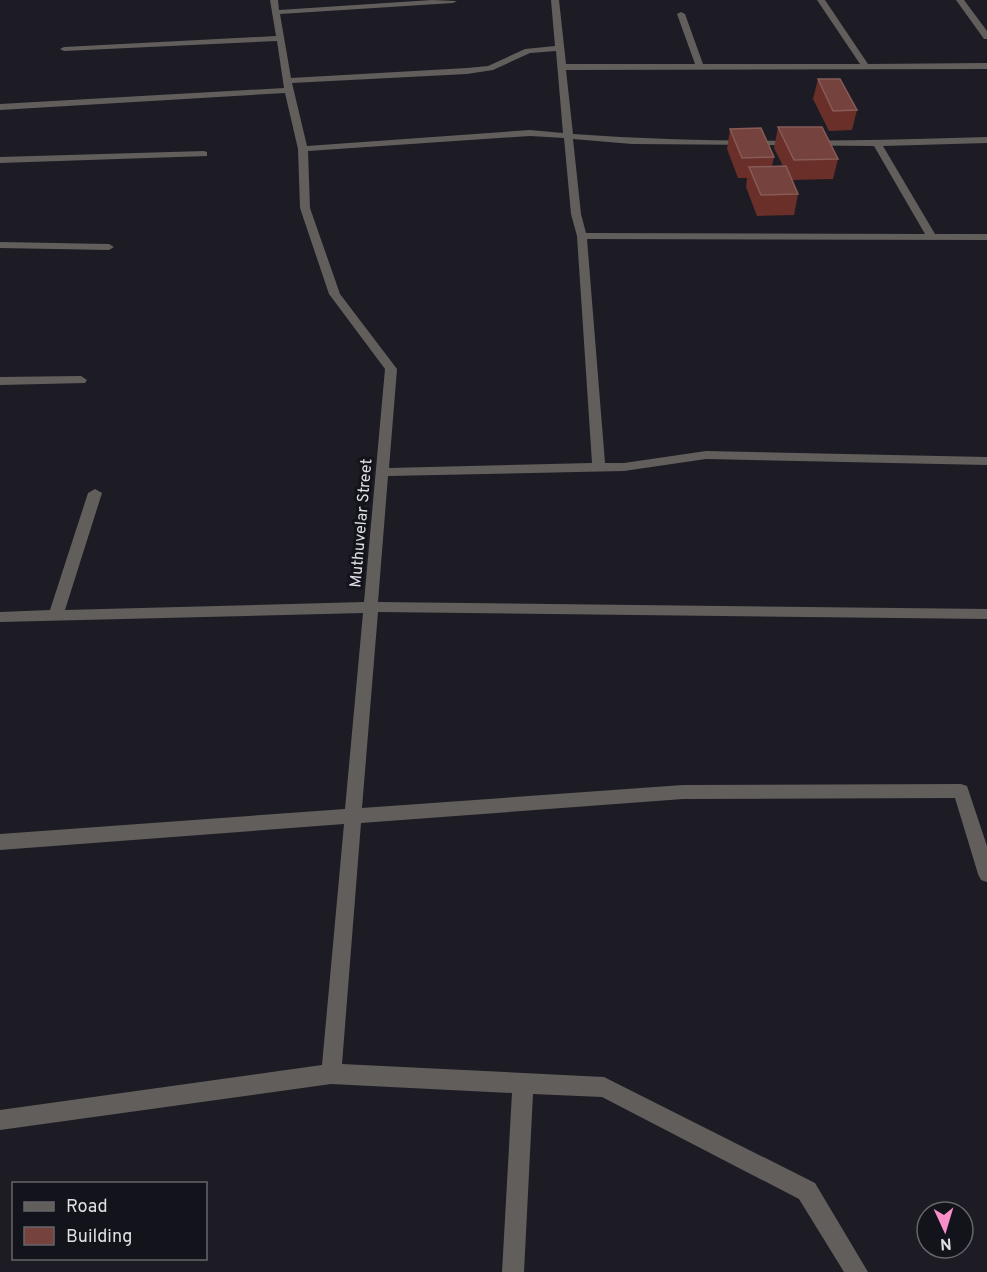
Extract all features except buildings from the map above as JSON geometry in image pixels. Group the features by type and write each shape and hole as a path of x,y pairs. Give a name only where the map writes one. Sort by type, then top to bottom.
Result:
{"street":[{"path":"555,0 576,214 582,236 599,468"},
{"path":"821,0 866,67"},
{"path":"960,0 987,37"},
{"path":"275,6 453,1"},
{"name":"Muthuvelar Street","path":"275,6 288,85 303,149 305,208 335,294 391,369 331,1074"},
{"path":"681,14 700,67"},
{"path":"64,49 281,38"},
{"path":"0,107 467,71 490,68 528,51 559,48"},
{"path":"561,67 987,66"},
{"path":"303,149 530,133 632,141 877,143 987,141"},
{"path":"877,143 933,237"},
{"path":"0,160 204,154"},
{"path":"582,236 987,237"},
{"path":"0,245 109,247"},
{"path":"0,381 81,380"},
{"path":"382,472 624,467 706,455 987,461"},
{"path":"56,615 95,493"},
{"path":"0,617 371,607 987,614"},
{"path":"0,842 683,792 961,791 987,874"},
{"path":"0,1120 331,1074 604,1087 807,1191 857,1272"},
{"path":"513,1272 522,1083"}]}
